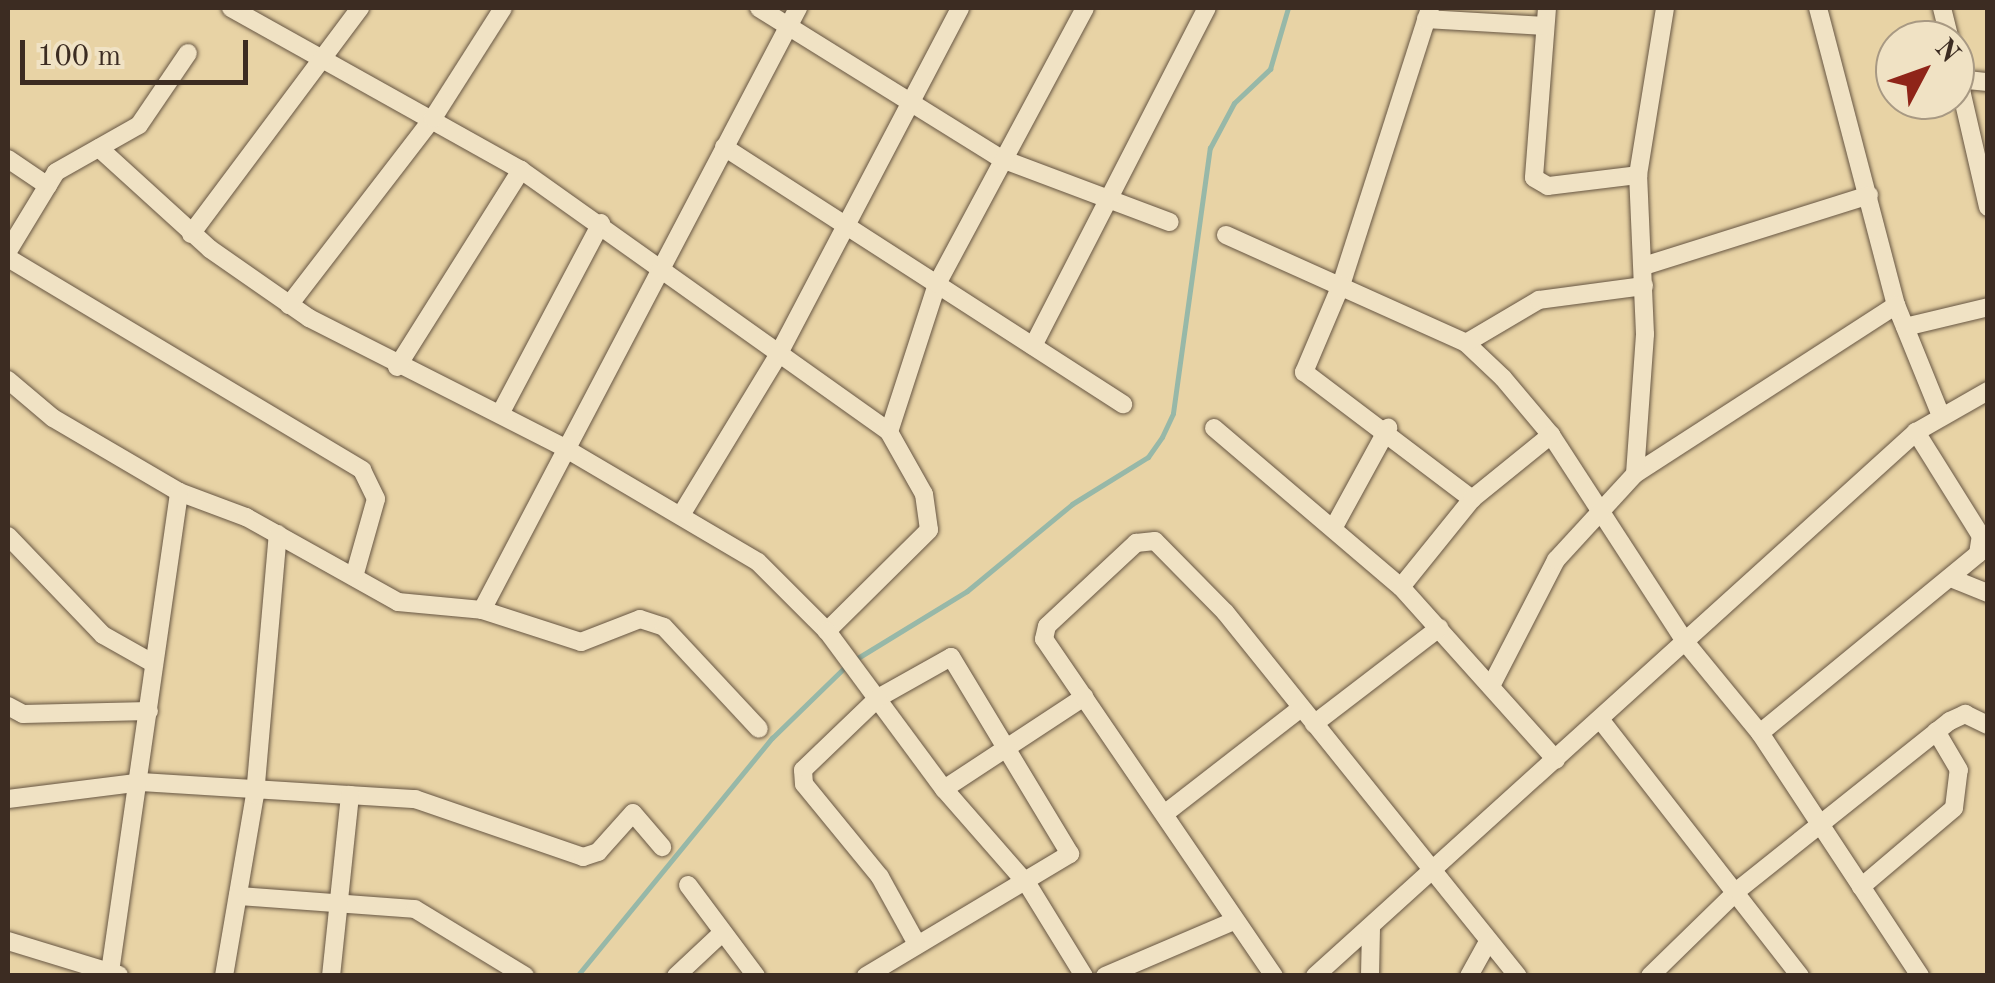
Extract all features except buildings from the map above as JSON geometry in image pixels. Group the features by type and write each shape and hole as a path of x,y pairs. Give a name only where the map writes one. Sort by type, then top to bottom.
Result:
{"street":[{"path":"192,234 360,8"},
{"path":"289,305 433,118 502,8"},
{"path":"759,8 794,16 1002,159 1170,222"},
{"path":"681,515 777,357 960,8"},
{"path":"889,432 937,284 1085,8"},
{"path":"1034,346 1207,8"},
{"path":"1635,474 1644,286 1638,175 1665,8"},
{"path":"1818,8 1896,304 1941,416"},
{"path":"237,9 521,170 660,265 777,357 889,432 924,494 929,530 827,631"},
{"path":"1472,499 1388,428 1304,372 1340,285 1428,14 1546,17 1534,178 1548,186 1638,175"},
{"path":"482,610 563,447 794,16"},
{"path":"188,53 150,114 99,148 68,162 48,186 8,254 362,470 376,498 354,576"},
{"path":"1968,120 1988,208"},
{"path":"724,147 842,228 1123,404"},
{"path":"99,148 192,234 289,305 398,367 563,447 758,562 827,631 944,790 1028,885 1084,976"},
{"path":"8,159 48,186"},
{"path":"398,367 521,170"},
{"path":"1644,266 1869,195"},
{"path":"500,414 601,223"},
{"path":"1226,236 1466,343 1551,435 1597,514 1686,643 1760,733 1920,976"},
{"path":"1466,343 1540,300 1644,286"},
{"path":"1492,684 1556,560 1635,474 1896,304"},
{"path":"1905,328 1988,307"},
{"path":"8,380 53,418 178,492 278,534 398,602 482,610 581,642 652,622 692,650 759,729"},
{"path":"1315,976 1556,760 1603,723 1916,432 1988,391"},
{"path":"1214,428 1334,526 1401,588 1492,684 1556,760"},
{"path":"1334,526 1388,428"},
{"path":"1760,733 1954,578 1978,554 1981,536 1916,432"},
{"path":"1401,588 1472,499 1551,435"},
{"path":"8,941 115,974 142,782 151,662 178,492"},
{"path":"224,976 256,795 278,534"},
{"path":"8,536 103,635 151,662"},
{"path":"1274,976 1234,922 1168,811 1084,697 1043,633 1146,540 1225,612 1518,976"},
{"path":"1954,578 1988,593"},
{"path":"1314,724 1439,628"},
{"path":"866,976 1028,885 1071,851 1000,747 951,657 878,698 802,778 880,877 917,944"},
{"path":"944,790 1000,747 1084,697"},
{"path":"8,706 23,714 149,711"},
{"path":"1168,811 1302,708"},
{"path":"1650,976 1738,890 1936,731 1966,714 1988,725"},
{"path":"1603,723 1738,890 1800,976"},
{"path":"1861,887 1954,808 1959,770 1936,731"},
{"path":"8,800 142,782 256,795 431,802 582,857 598,852 633,813 662,847"},
{"path":"331,976 345,902 350,796"},
{"path":"688,885 756,976"},
{"path":"238,896 415,909 445,920 525,976"},
{"path":"1105,976 1234,922"},
{"path":"1370,976 1371,927"},
{"path":"676,976 723,932"},
{"path":"1469,976 1488,942"}],"waterway":[{"path":"856,659 967,591 1072,504 1148,457 1162,437 1173,413 1210,148 1234,103 1270,69 1288,8"},
{"path":"577,976 772,738 847,665"}]}
